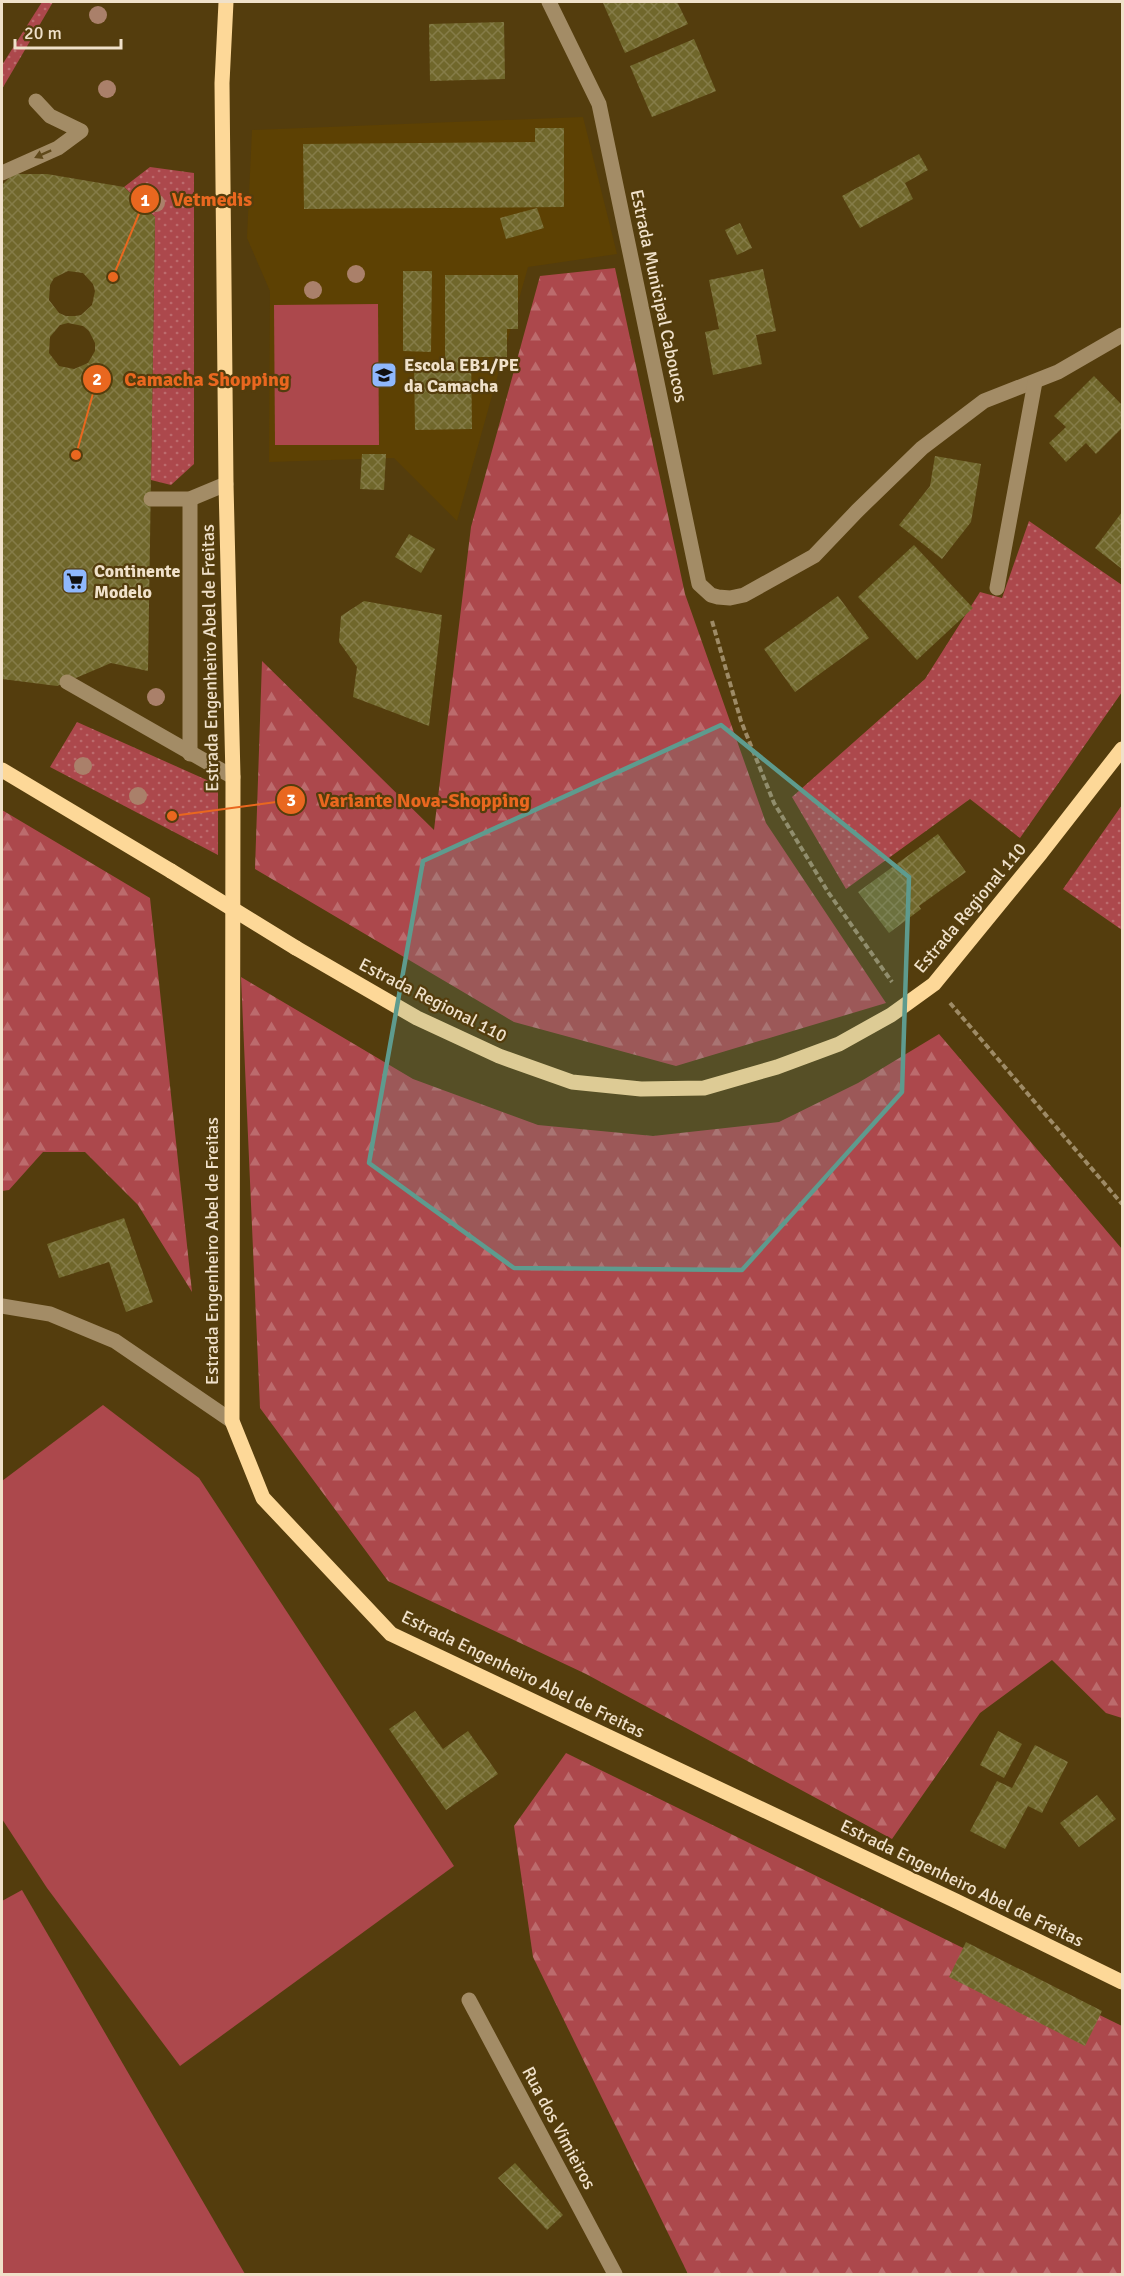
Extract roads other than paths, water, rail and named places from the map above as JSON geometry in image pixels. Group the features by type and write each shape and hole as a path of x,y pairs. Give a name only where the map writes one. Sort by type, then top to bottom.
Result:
{"main road":[{"name":"Estrada Engenheiro Abel de Freitas","path":"226,2 222,83 226,484 233,777 232,1421 263,1498 391,1634 1122,1982"},
{"name":"Estrada Regional 110","path":"2,770 296,948 417,1018 499,1056 572,1082 641,1089 704,1088 777,1068 839,1044 891,1015 934,984 1034,862 1122,749"}],"street":[{"name":"Estrada Municipal Caboucos","path":"549,2 599,104 699,584 711,595 730,598 744,595 814,556 857,510 922,448 984,401 1016,387 1035,382"},
{"path":"2,173 58,148 81,131 50,116 36,101"},
{"path":"996,588 1035,382 1122,335"},
{"path":"151,499 190,499 226,484"},
{"path":"190,499 190,754"},
{"path":"67,682 233,777"},
{"path":"2,1306 50,1314 115,1341 232,1421"},
{"name":"Rua dos Vimieiros","path":"469,2000 615,2274"}],"place":[{"name":"Vetmedis","path":"113,277"},
{"name":"Escola EB1/PE da Camacha","path":"384,375"},
{"name":"Camacha Shopping","path":"76,455"},
{"name":"Continente Modelo","path":"75,581"},
{"name":"Variante Nova-Shopping","path":"172,816"}]}
